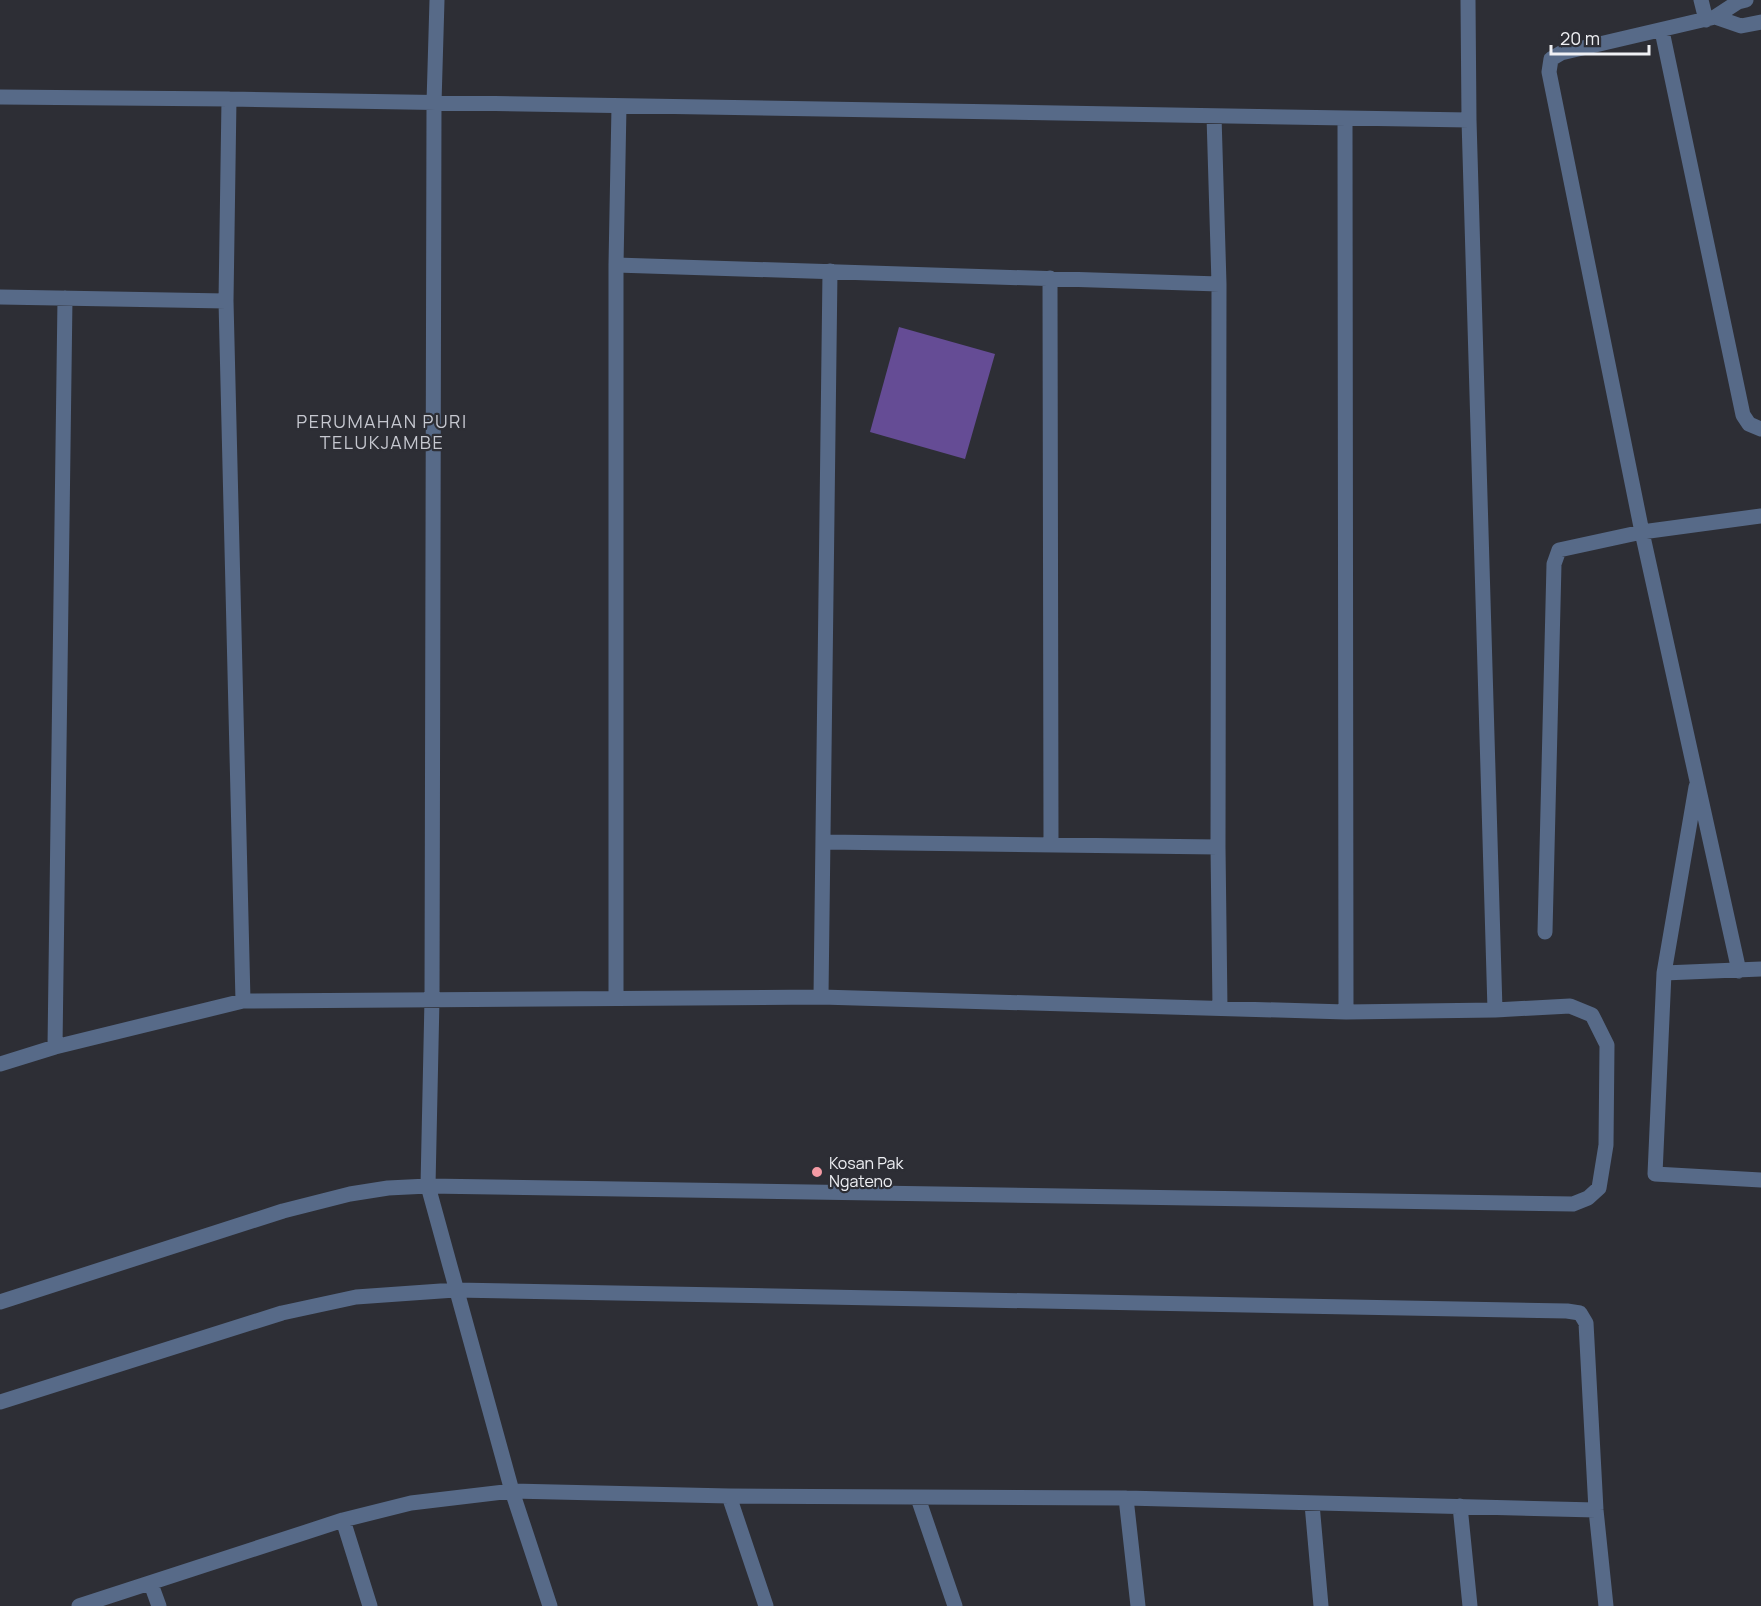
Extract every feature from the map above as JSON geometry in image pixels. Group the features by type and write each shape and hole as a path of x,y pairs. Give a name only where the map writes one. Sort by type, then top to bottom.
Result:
{"street":[{"path":"436,0 432,999 428,1186 512,1491 550,1606"},
{"path":"1468,0 1469,120 1495,1010"},
{"path":"1701,0 1711,19 1741,26 1761,22"},
{"path":"1739,971 1602,345 1549,72 1551,59 1562,53 1711,19 1738,2 1746,0"},
{"path":"1662,31 1743,415 1749,424 1761,429"},
{"path":"0,97 1469,120"},
{"path":"229,99 226,302 243,1001"},
{"path":"616,998 616,265 619,106"},
{"path":"1214,116 1219,284 1220,1008"},
{"path":"1345,118 1346,1012"},
{"path":"616,265 1219,284"},
{"path":"821,997 825,842 830,271"},
{"path":"1050,278 1051,843"},
{"path":"0,297 226,302"},
{"path":"55,1047 64,298"},
{"path":"1545,932 1554,564 1559,550 1642,532 1761,516"},
{"path":"1698,778 1664,973 1654,1174 1761,1180"},
{"path":"825,842 1051,843 1218,847"},
{"path":"1664,973 1761,969"},
{"path":"0,1064 55,1047 243,1001 821,997 1346,1012 1495,1010 1570,1006 1592,1014 1607,1045 1606,1145 1599,1188 1588,1198 1573,1204 428,1186 378,1189 294,1209 0,1302"},
{"path":"0,1402 282,1313 356,1297 455,1290 1567,1311 1580,1313 1586,1323 1596,1510 1605,1606"},
{"path":"79,1606 343,1520 411,1503 512,1491 729,1496 1126,1498 1596,1510"},
{"path":"729,1496 766,1606"},
{"path":"918,1498 955,1606"},
{"path":"1126,1498 1138,1606"},
{"path":"1312,1504 1321,1606"},
{"path":"1460,1506 1470,1606"},
{"path":"343,1520 370,1606"},
{"path":"151,1584 159,1606"}],"building":[{"path":"899,327 995,354 965,459 870,432"}],"place":[{"name":"Kosan Pak Ngateno","path":"817,1172"}],"district":[{"name":"PERUMAHAN PURI TELUKJAMBE","path":"382,431"}]}
